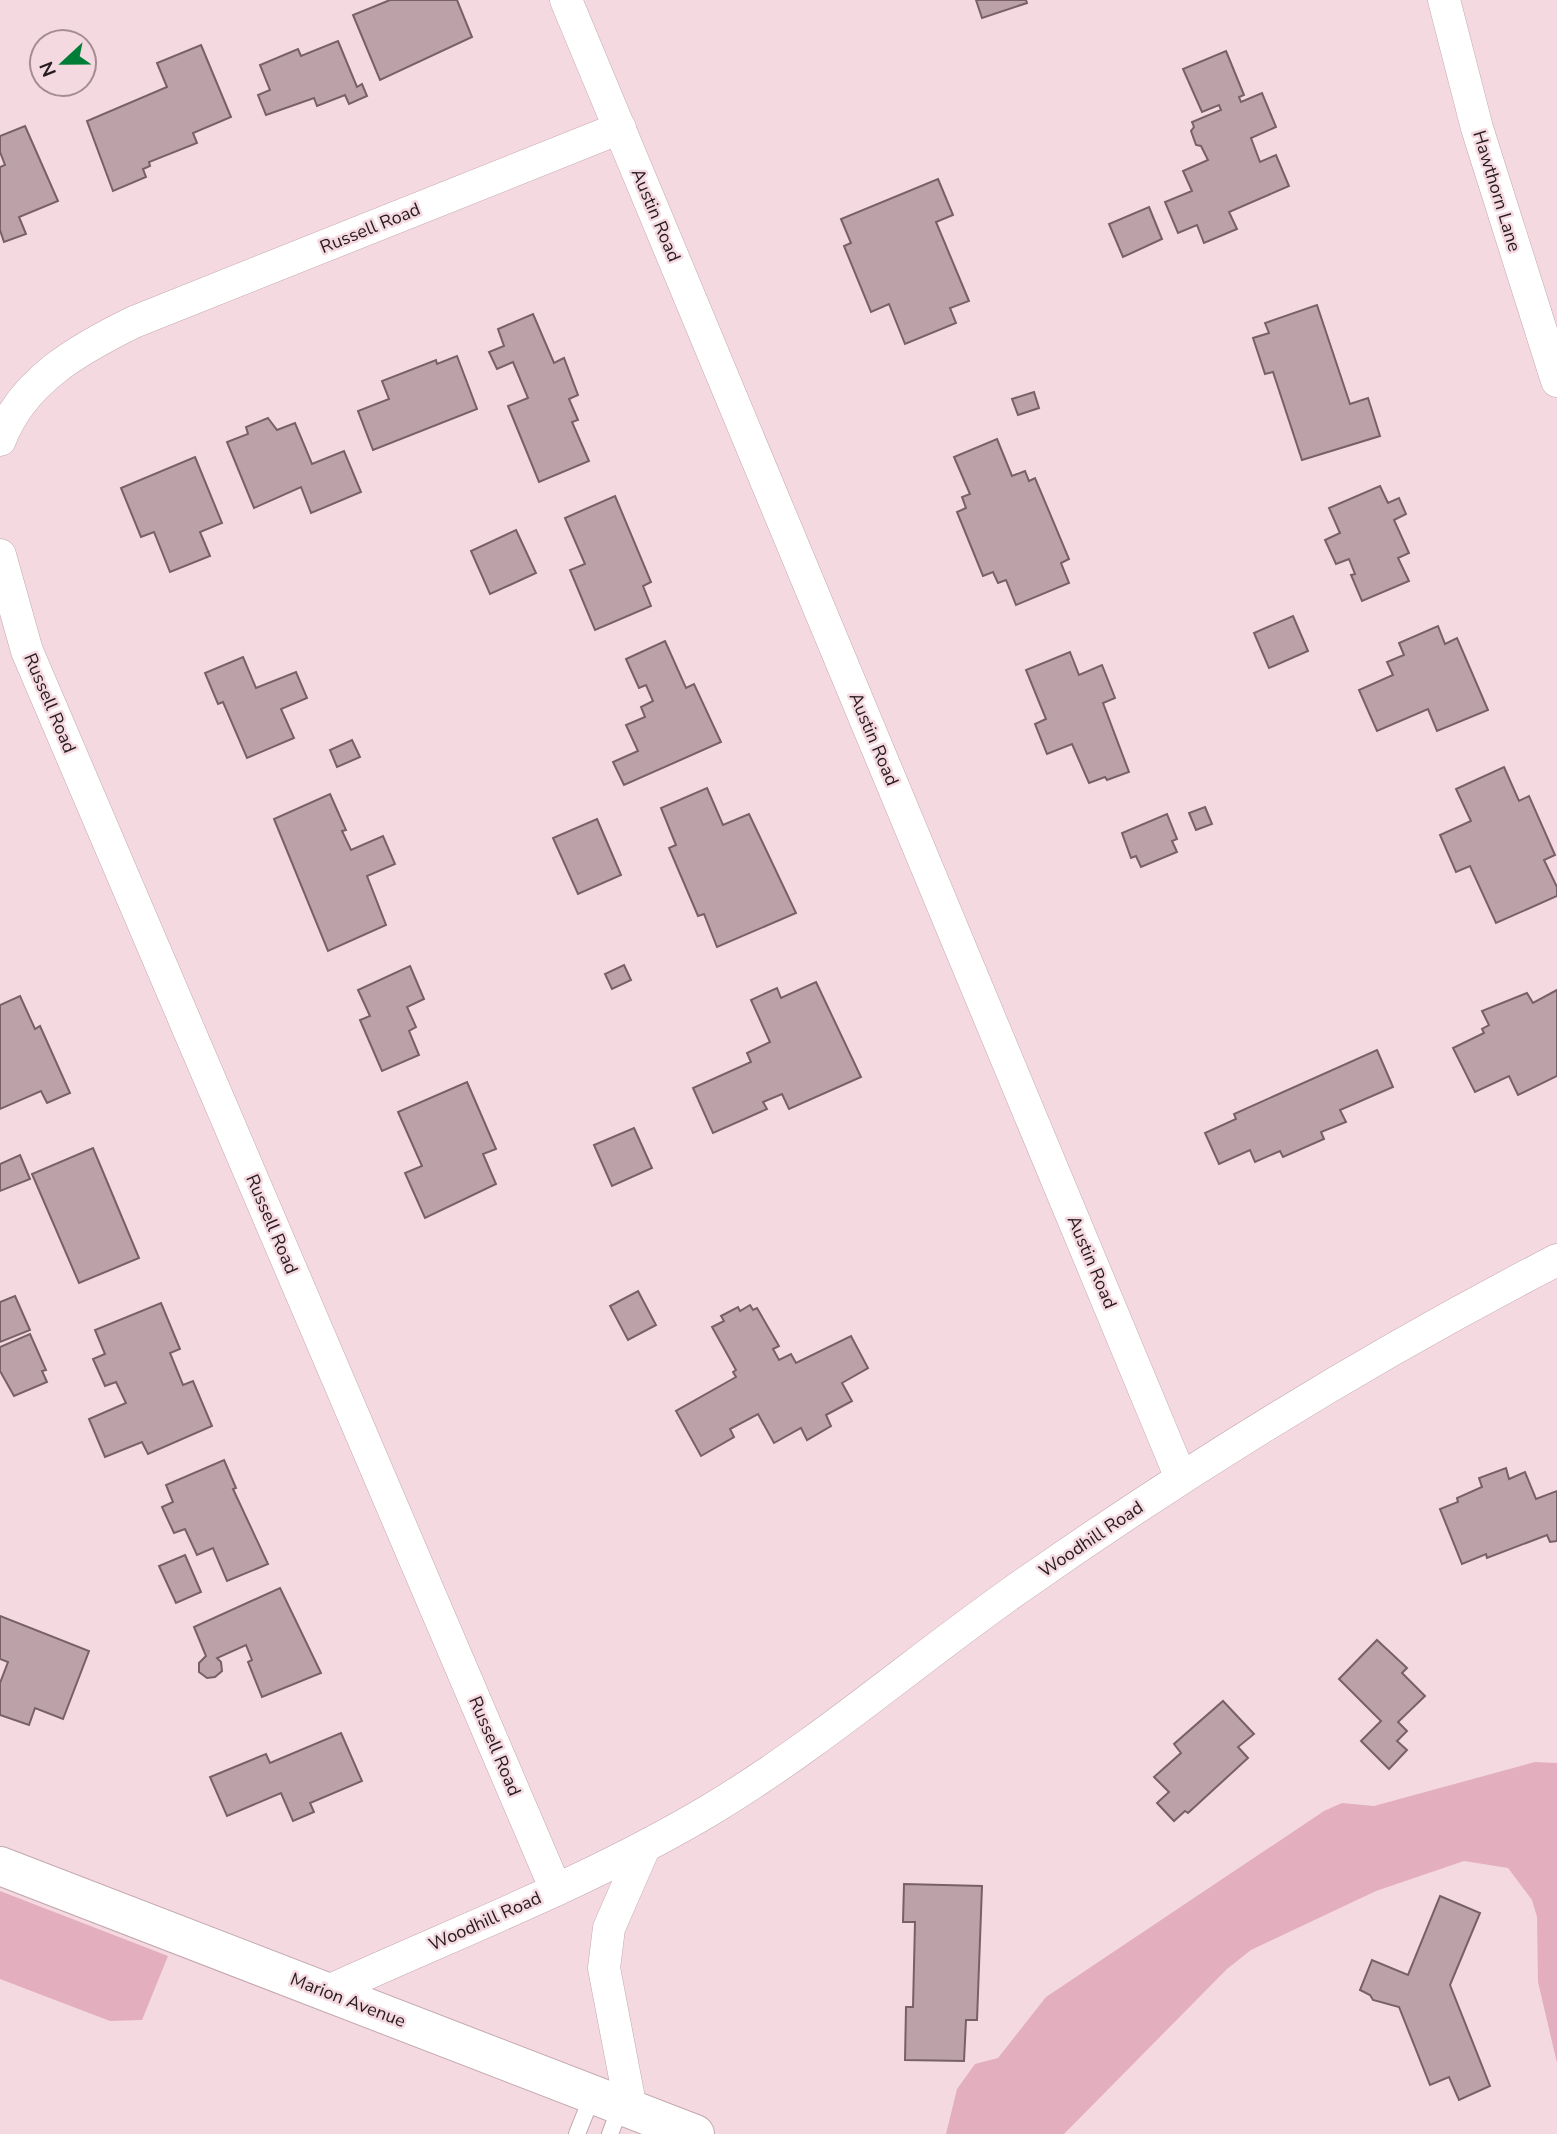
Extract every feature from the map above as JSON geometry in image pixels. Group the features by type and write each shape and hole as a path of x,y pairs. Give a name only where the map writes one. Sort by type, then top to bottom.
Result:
{"street":[{"name":"Austin Road","path":"566,0 1181,1478"},
{"name":"Hawthorn Lane","path":"1444,0 1477,128 1557,381"},
{"name":"Russell Road","path":"1,434 11,412 44,377 84,347 134,322 620,128"},
{"name":"Russell Road","path":"0,555 7,590 27,651 556,1890"},
{"name":"Woodhill Road","path":"326,1992 644,1848 778,1767 848,1718 1025,1583 1181,1478 1335,1382 1557,1260"},
{"path":"614,2111 604,1968 609,1928 644,1848"},
{"name":"Marion Avenue","path":"0,1866 326,1992 614,2111 695,2134"}],"lane":[{"path":"577,2134 614,2111"}],"shaded area":[{"path":"1535,1762 1557,1763 1557,2063 1538,1982 1537,1917 1532,1900 1508,1868 1464,1861 1376,1891 1251,1950 1227,1969 1064,2134 946,2134 957,2089 975,2064 998,2058 1046,1997 1324,1811 1342,1803 1374,1806"},
{"path":"0,1891 168,1956 142,2020 110,2021 0,1979"}],"building":[{"path":"390,0 457,0 472,37 380,80 353,15"},
{"path":"976,0 1026,0 1027,3 982,18"},
{"path":"338,41 357,87 362,84 367,96 349,104 345,95 317,106 314,98 266,115 258,95 270,90 260,65 298,49 301,56"},
{"path":"201,45 231,117 193,133 197,143 149,162 150,166 143,169 146,177 113,191 87,121 167,87 157,63"},
{"path":"1226,51 1244,95 1239,97 1241,102 1262,93 1276,127 1251,138 1260,162 1276,155 1289,186 1229,212 1237,229 1204,243 1197,225 1178,233 1165,202 1192,191 1183,171 1208,160 1201,146 1196,145 1191,131 1194,127 1192,122 1221,110 1219,105 1202,112 1183,69"},
{"path":"25,126 58,201 19,217 26,234 4,242 0,230 0,167 5,165 0,152 0,136"},
{"path":"938,179 953,215 936,222 969,301 950,308 956,323 905,344 889,304 871,312 844,246 851,243 841,219"},
{"path":"1149,207 1162,239 1123,257 1109,224"},
{"path":"1317,305 1350,404 1368,398 1380,436 1302,460 1273,372 1265,374 1253,338 1269,333 1265,323"},
{"path":"533,314 554,363 564,358 578,395 569,399 578,420 572,422 589,461 539,482 508,406 528,398 513,362 497,369 489,352 504,346 498,329"},
{"path":"457,356 477,409 373,450 358,411 389,399 382,381 436,360 437,364"},
{"path":"1034,392 1039,408 1018,415 1012,399"},
{"path":"268,418 277,430 295,423 312,464 344,451 361,492 311,513 301,487 254,508 227,442 248,434 246,427"},
{"path":"997,439 1012,476 1025,471 1029,481 1035,478 1069,559 1061,563 1069,583 1016,605 1006,580 998,583 993,572 983,576 957,512 966,508 962,497 970,494 954,457"},
{"path":"195,457 222,523 200,532 210,556 170,572 154,532 141,537 121,488"},
{"path":"1380,486 1388,503 1399,498 1406,514 1394,520 1409,553 1398,558 1409,581 1362,601 1351,575 1355,574 1349,559 1336,564 1325,540 1340,533 1329,508"},
{"path":"615,496 651,582 643,586 651,606 595,630 570,570 585,564 565,518"},
{"path":"516,530 536,573 490,594 471,551"},
{"path":"1293,616 1308,651 1269,668 1254,633"},
{"path":"1438,626 1445,644 1457,638 1488,710 1437,731 1428,709 1377,731 1359,690 1393,675 1387,662 1404,655 1399,643"},
{"path":"665,641 686,688 694,684 721,742 624,785 613,762 638,751 626,725 645,717 641,707 653,701 646,685 639,688 626,659"},
{"path":"1070,652 1079,675 1102,665 1115,698 1103,703 1129,772 1089,783 1072,744 1047,754 1035,724 1046,719 1026,670"},
{"path":"243,657 256,688 296,672 307,698 281,709 294,738 247,758 223,702 218,704 205,673"},
{"path":"352,740 360,757 337,767 330,750"},
{"path":"1504,767 1519,801 1529,796 1555,855 1544,860 1557,887 1557,896 1496,923 1470,866 1456,872 1440,835 1471,821 1456,789"},
{"path":"707,788 723,825 749,814 796,913 717,947 704,914 698,916 669,848 676,845 661,808"},
{"path":"330,794 346,830 342,831 351,850 383,836 395,864 367,876 386,925 328,951 274,819"},
{"path":"1205,807 1212,824 1196,830 1189,813"},
{"path":"1167,814 1177,839 1172,841 1177,852 1141,867 1136,856 1131,858 1122,833"},
{"path":"597,819 621,875 578,894 553,838"},
{"path":"624,965 631,980 612,989 605,974"},
{"path":"410,966 424,999 407,1007 416,1027 409,1031 419,1055 382,1071 360,1020 370,1016 358,990"},
{"path":"816,982 861,1077 789,1109 782,1094 763,1102 767,1109 713,1133 693,1088 751,1062 747,1053 770,1042 751,1000 777,988 781,998"},
{"path":"1557,990 1557,1076 1518,1095 1509,1076 1475,1092 1453,1048 1484,1033 1482,1029 1489,1025 1482,1011 1527,993 1533,1003"},
{"path":"20,996 35,1029 40,1026 70,1093 47,1103 41,1091 0,1109 0,1005"},
{"path":"1377,1050 1393,1087 1340,1110 1346,1122 1321,1132 1324,1139 1283,1157 1280,1151 1255,1162 1250,1150 1219,1164 1205,1133 1236,1119 1234,1114"},
{"path":"467,1082 496,1149 483,1154 496,1184 425,1218 405,1173 422,1166 398,1112"},
{"path":"634,1128 652,1168 612,1186 594,1145"},
{"path":"93,1148 139,1258 79,1283 32,1174"},
{"path":"20,1155 30,1179 0,1191 0,1164"},
{"path":"638,1291 656,1325 628,1340 610,1306"},
{"path":"15,1296 30,1330 0,1342 0,1302"},
{"path":"161,1303 180,1349 170,1353 183,1385 193,1381 212,1426 148,1454 142,1442 105,1457 89,1419 126,1403 116,1382 105,1386 93,1359 105,1354 95,1330"},
{"path":"750,1305 753,1310 757,1308 779,1346 773,1349 779,1360 791,1354 796,1363 851,1336 868,1368 842,1383 852,1401 826,1415 831,1426 807,1440 801,1428 774,1443 758,1414 730,1429 734,1437 701,1456 676,1411 736,1377 733,1372 736,1370 712,1327 724,1321 721,1316 738,1307 740,1311"},
{"path":"30,1334 46,1370 42,1371 47,1382 14,1396 0,1371 0,1347"},
{"path":"224,1460 236,1488 233,1489 268,1564 227,1581 213,1548 197,1555 185,1529 174,1533 162,1507 173,1502 166,1485"},
{"path":"1506,1468 1509,1479 1525,1472 1536,1499 1557,1491 1557,1541 1550,1542 1547,1535 1487,1558 1486,1554 1462,1564 1440,1509 1458,1502 1457,1498 1482,1487 1479,1478"},
{"path":"185,1555 201,1592 176,1603 159,1566"},
{"path":"280,1588 321,1673 262,1697 248,1662 252,1660 246,1645 217,1658 221,1662 222,1671 215,1677 207,1678 199,1672 199,1663 206,1656 194,1627"},
{"path":"0,1616 89,1651 63,1719 35,1708 29,1725 0,1715 0,1683 8,1662 0,1659"},
{"path":"1377,1640 1407,1668 1402,1673 1425,1696 1398,1722 1407,1731 1397,1741 1407,1750 1389,1769 1361,1741 1381,1721 1339,1679"},
{"path":"1223,1701 1254,1734 1238,1747 1248,1758 1188,1813 1185,1811 1174,1821 1157,1803 1169,1792 1154,1777 1181,1753 1174,1744"},
{"path":"341,1733 362,1781 310,1803 314,1812 293,1821 281,1793 227,1816 210,1777 266,1754 270,1763"},
{"path":"904,1884 982,1886 977,2020 966,2020 964,2061 905,2060 906,2007 913,2007 915,1922 903,1922"},
{"path":"1440,1896 1480,1913 1450,1985 1490,2086 1459,2100 1449,2077 1430,2085 1399,2007 1373,2000 1370,1995 1360,1990 1372,1960 1408,1975"}]}
